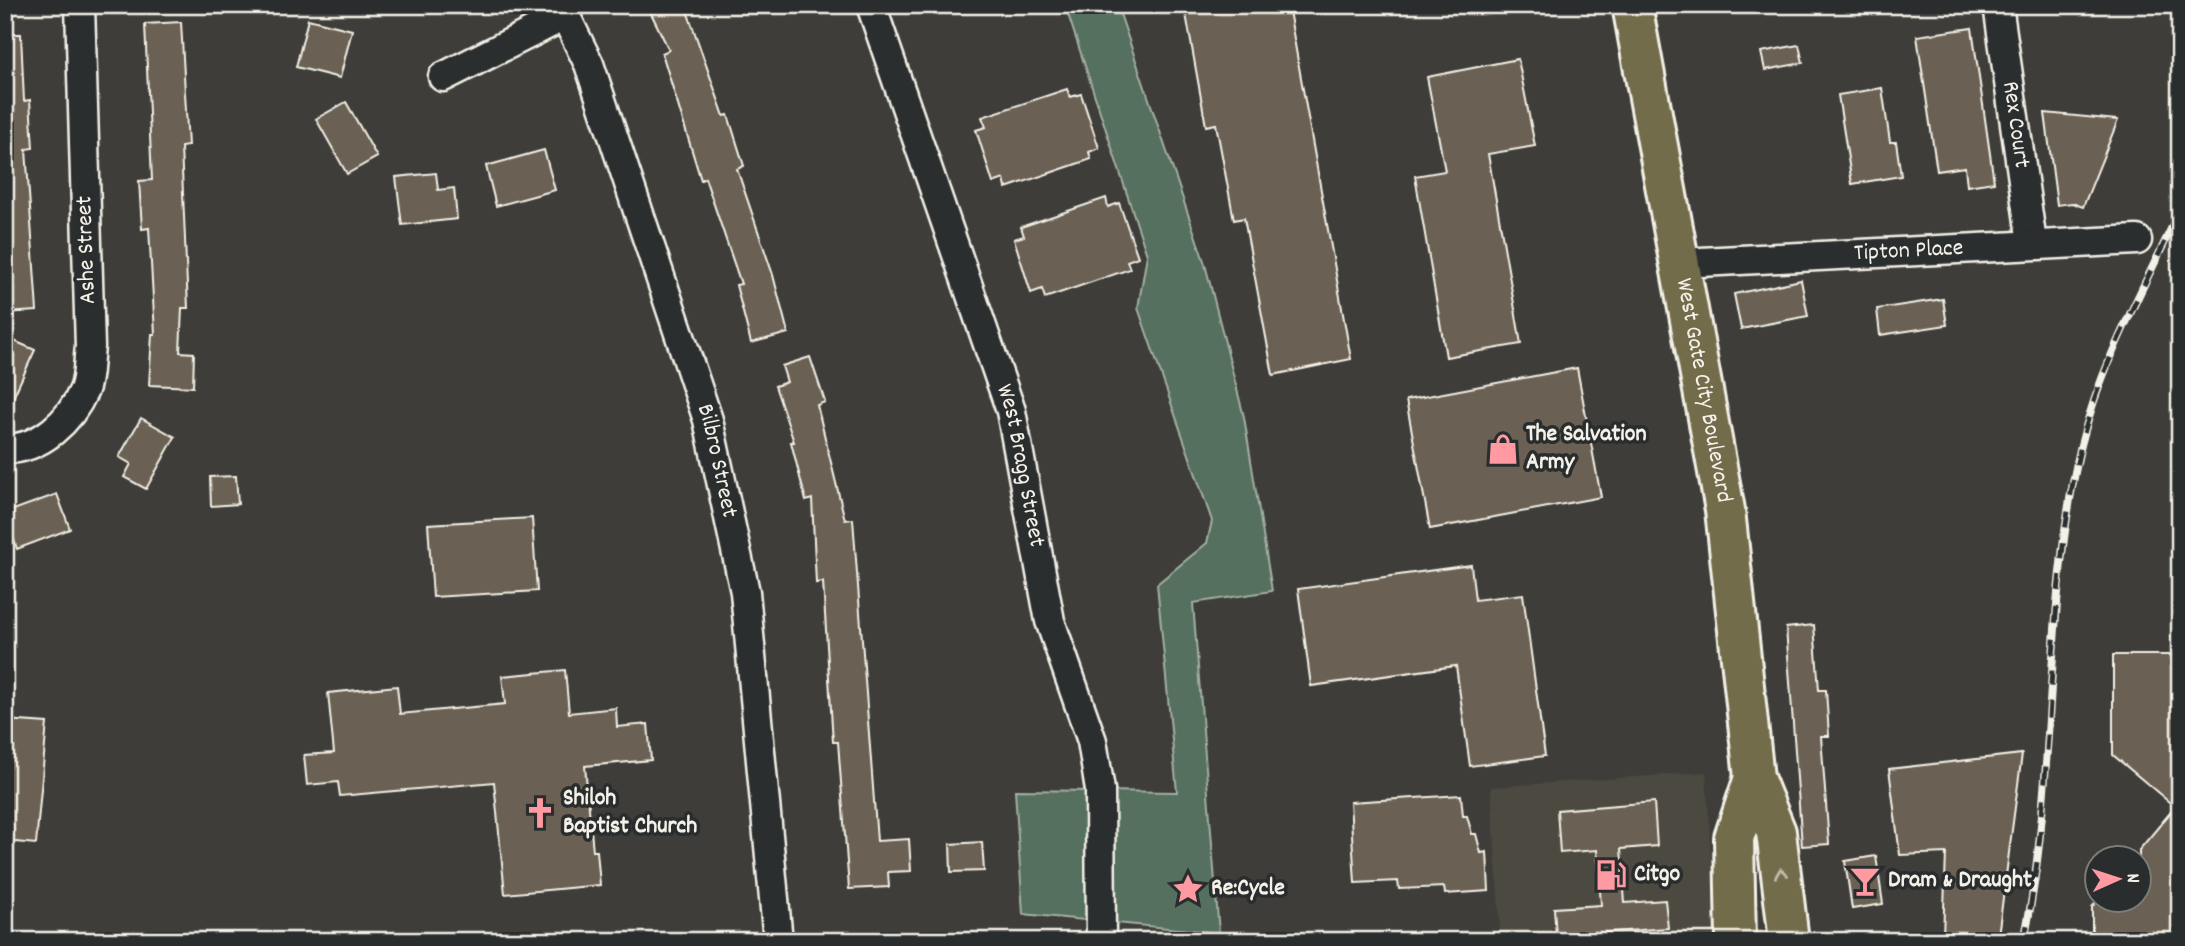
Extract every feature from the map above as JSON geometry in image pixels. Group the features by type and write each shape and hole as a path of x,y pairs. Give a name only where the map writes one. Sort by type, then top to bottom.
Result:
{"main road":[{"name":"West Gate City Boulevard","path":"1632,5 1725,510 1754,778 1776,832 1789,941"},
{"name":"West Gate City Boulevard","path":"1736,941 1734,838 1754,778"}],"street":[{"name":"Ashe Street","path":"5,449 43,440 65,421 85,388 90,347 80,5"},
{"name":"West Bragg Street","path":"871,5 1011,411 1051,621 1093,741 1100,790 1101,941"},
{"name":"Rex Court","path":"1998,5 2032,243"},
{"path":"443,77 563,10"},
{"name":"Bilbro Street","path":"563,10 589,64 708,420 746,592 778,941"},
{"name":"Tipton Place","path":"1681,263 2032,243 2137,240"}],"shaded area":[{"path":"1706,772 1716,941 1501,941 1491,787"}],"green space":[{"path":"1065,5 1117,5 1205,264 1244,417 1272,591 1193,603 1219,933 1023,914 1015,790 1177,792 1157,584 1207,543 1212,521 1138,308 1147,255"}],"building":[{"path":"647,5 685,5 724,116 728,115 744,166 737,169 773,275 788,333 751,343 736,285 741,284 705,178 701,180 662,53 669,50"},
{"path":"1232,5 1288,5 1351,359 1273,375 1244,218 1234,220 1216,124 1206,126 1186,14"},
{"path":"308,19 352,30 340,78 296,67"},
{"path":"181,22 188,146 181,147 188,308 182,308 180,352 194,353 193,387 149,385 152,334 155,334 149,228 142,229 139,181 152,180 145,24"},
{"path":"1972,28 1994,182 1967,186 1965,167 1937,171 1917,36"},
{"path":"5,34 21,34 24,101 30,100 33,148 26,149 37,311 5,313"},
{"path":"1799,45 1803,63 1765,70 1761,52"},
{"path":"1518,59 1535,146 1488,154 1521,344 1446,357 1415,176 1445,171 1427,77"},
{"path":"1882,88 1890,142 1896,142 1901,176 1852,184 1838,95"},
{"path":"1067,89 1070,97 1081,94 1099,148 1089,152 1091,159 1006,188 1004,179 993,183 976,130 986,127 982,117"},
{"path":"346,102 377,157 347,174 316,119"},
{"path":"2045,113 2118,120 2083,207 2072,203 2057,205"},
{"path":"544,150 555,190 496,206 486,166"},
{"path":"436,173 438,190 454,188 457,219 402,225 396,177"},
{"path":"1106,198 1108,207 1119,203 1138,257 1127,261 1130,269 1045,298 1042,289 1031,293 1014,239 1024,236 1021,227"},
{"path":"1801,280 1808,316 1741,329 1734,294"},
{"path":"1943,299 1947,325 1880,335 1877,309"},
{"path":"5,337 35,350 5,415"},
{"path":"810,357 825,402 817,405 845,520 853,519 877,841 909,839 911,871 888,872 889,887 849,889 838,742 833,742 823,582 816,583 812,499 806,501 791,442 794,442 775,386 787,382 782,366"},
{"name":"The Salvation Army","path":"1577,368 1601,497 1430,529 1406,400"},
{"path":"141,418 175,437 146,489 124,477 131,464 119,457"},
{"path":"236,476 238,504 211,506 210,477"},
{"path":"57,494 70,529 17,549 5,513"},
{"path":"532,518 537,591 433,597 428,524"},
{"path":"1471,565 1475,600 1523,594 1545,756 1470,766 1456,666 1311,686 1298,589"},
{"path":"1814,625 1819,690 1826,690 1829,736 1821,736 1829,844 1802,846 1786,628"},
{"path":"2113,655 2180,655 2180,941 2092,941 2092,914 2154,914 2154,844 2144,844 2175,807 2113,755"},
{"path":"565,670 569,713 616,708 617,727 648,724 651,760 585,766 593,851 597,851 600,885 505,894 494,782 340,796 338,782 307,785 304,755 334,753 328,693 397,686 400,714 505,704 502,676"},
{"path":"5,720 47,723 36,844 5,841"},
{"path":"2022,754 1998,936 1943,937 1946,853 1900,855 1889,769"},
{"path":"1461,795 1463,816 1467,816 1472,834 1476,834 1481,853 1487,852 1489,891 1445,894 1444,887 1399,889 1398,881 1355,883 1350,802"},
{"path":"1654,802 1657,846 1621,849 1625,903 1665,900 1668,928 1556,936 1554,908 1601,905 1597,850 1560,853 1557,810"},
{"path":"982,842 984,871 951,872 950,844"},
{"path":"1876,856 1883,904 1852,909 1845,861"}],"railway":[{"path":"2024,941 2042,817 2060,568 2081,445 2112,354 2180,210"}],"place":[{"name":"The Salvation Army","path":"1503,449"},
{"name":"Shiloh Baptist Church","path":"540,813"},
{"name":"Citgo","path":"1611,875"},
{"name":"Dram & Draught","path":"1865,881"},
{"name":"Re:Cycle","path":"1188,889"}]}
